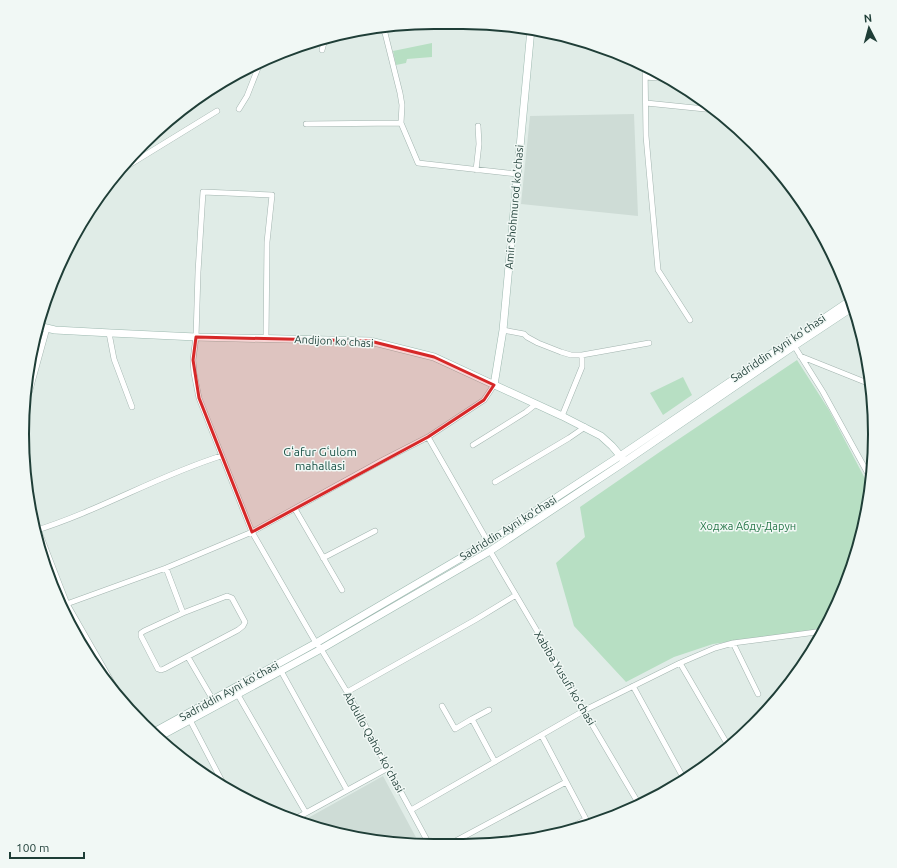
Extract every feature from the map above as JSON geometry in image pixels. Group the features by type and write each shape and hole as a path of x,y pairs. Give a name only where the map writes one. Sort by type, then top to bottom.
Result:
{"main road":[{"name":"Amir Shohmurod ko'chasi","path":"494,385 502,330 530,35"},
{"name":"Sadriddin Ayni ko'chasi","path":"163,735 321,649 490,551 622,458 792,343 847,303"},
{"name":"Sadriddin Ayni ko'chasi","path":"792,343 849,310"},
{"name":"Andijon ko'chasi","path":"43,327 54,330 196,337 370,341 434,356 585,427 601,436 622,458"},
{"name":"Sadriddin Ayni ko'chasi","path":"158,730 316,643 488,542 622,458"}],"street":[{"path":"384,32 400,93 402,105 401,123 418,163 517,174"},
{"path":"322,50 323,45"},
{"path":"239,109 247,96 257,70"},
{"path":"645,72 646,136 658,270 690,320"},
{"path":"645,77 655,77"},
{"path":"646,103 704,109"},
{"path":"136,161 217,111"},
{"path":"306,124 401,123"},
{"path":"476,170 479,144 478,126"},
{"name":"Abdullo Qahor ko'chasi","path":"266,338 267,242 272,195 203,192 196,337 193,360 199,398 252,532 316,643 347,692 426,839"},
{"path":"32,383 47,328"},
{"path":"502,330 524,334 538,343 561,352 582,356 649,343"},
{"path":"109,333 114,359 132,406"},
{"path":"792,343 823,392 866,471"},
{"path":"562,416 582,367 582,356"},
{"path":"799,356 865,382"},
{"path":"67,604 166,568 252,532 428,437 484,400 494,385"},
{"path":"473,445 526,412 536,404"},
{"path":"495,482 585,427"},
{"path":"428,437 488,542"},
{"path":"41,529 76,517 195,465 221,456"},
{"path":"295,509 342,590"},
{"path":"323,558 375,532"},
{"name":"Xabiba Yusufi ko'chasi","path":"490,551 585,710 636,800"},
{"path":"49,561 61,591"},
{"path":"166,568 183,613"},
{"path":"347,692 475,620 516,595"},
{"path":"227,596 232,598 245,622 238,630 188,657 161,670 158,669 141,636 141,633 144,630 183,613 227,596"},
{"path":"411,810 585,710 680,663 715,648 733,643 816,633"},
{"path":"733,643 758,694"},
{"path":"188,657 213,700"},
{"path":"680,663 726,742"},
{"path":"280,671 347,790"},
{"path":"632,686 682,775"},
{"path":"238,695 306,813"},
{"path":"442,706 455,728 489,710"},
{"path":"472,719 495,762"},
{"path":"190,720 220,778"},
{"path":"542,736 586,819 583,821"},
{"path":"300,816 388,768"},
{"path":"459,839 566,782"}],"highlighted area":[{"path":"196,337 370,341 434,357 494,385 484,400 428,437 252,532 199,398 193,360"}],"shaded area":[{"path":"634,114 638,216 521,204 530,116"},
{"path":"383,776 416,838 381,836 307,819"}],"green space":[{"path":"432,43 432,57 407,59 406,63 396,65 393,51"},
{"name":"Ходжа Абду-Дарун","path":"797,360 829,410 866,480 860,513 847,564 817,630 713,644 674,657 626,682 574,626 556,563 585,537 580,507"},
{"path":"683,377 692,395 663,415 650,393"}],"district":[{"name":"Gʻafur Gʻulom mahallasi","path":"320,459"}]}
